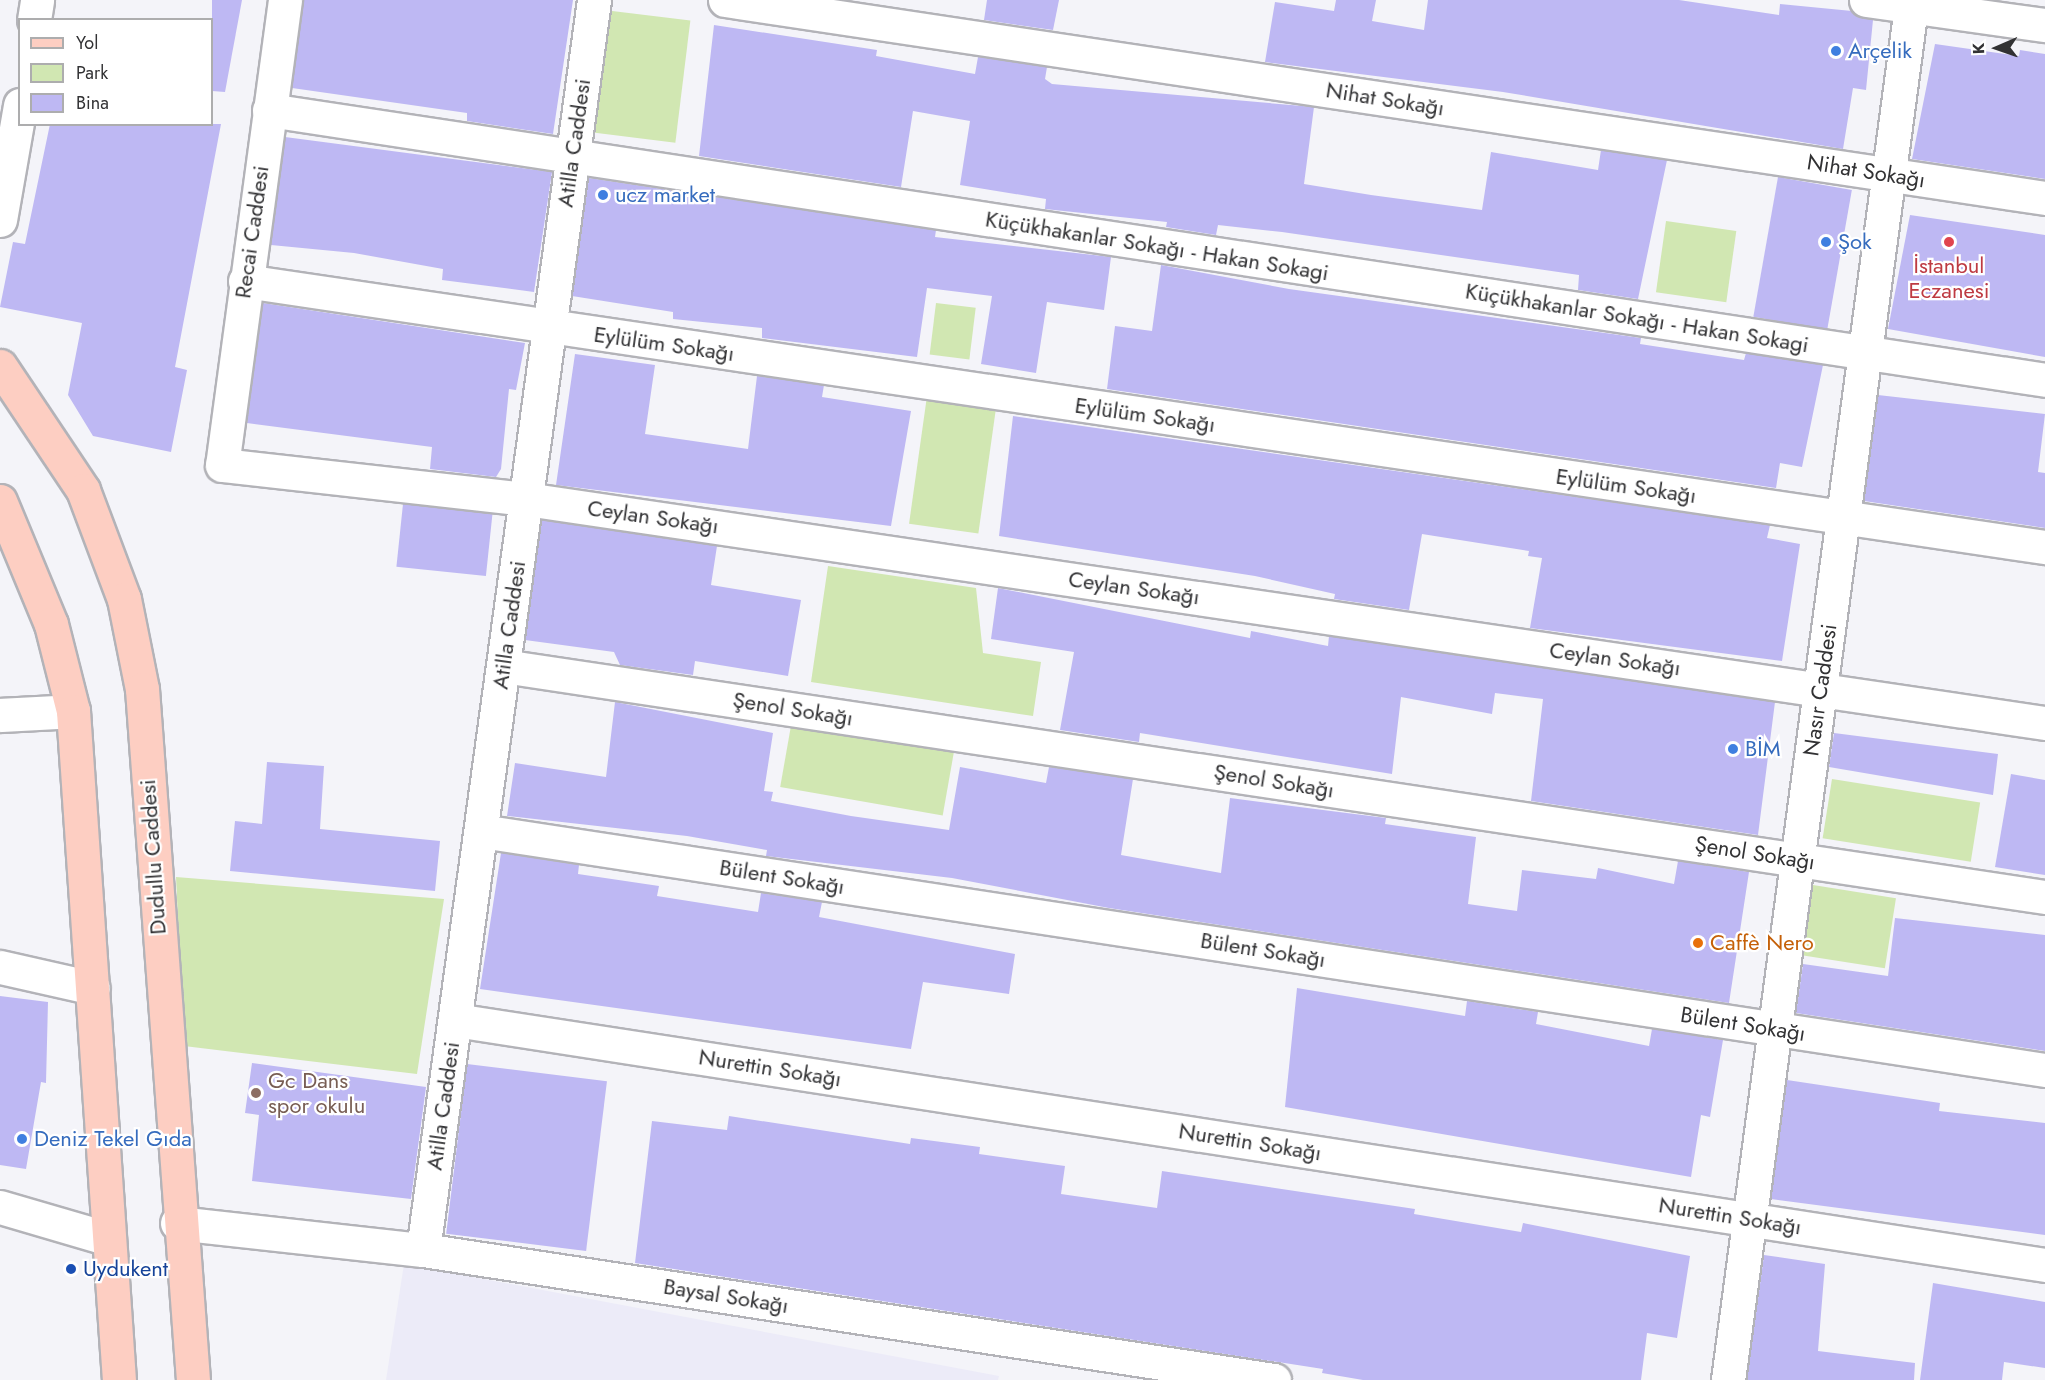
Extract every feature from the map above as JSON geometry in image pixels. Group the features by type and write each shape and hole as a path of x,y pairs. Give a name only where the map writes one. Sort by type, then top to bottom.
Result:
{"main road":[{"name":"Dudullu Caddesi","path":"0,366 83,490 124,599 142,688 177,1223 193,1380"},
{"path":"0,501 51,624 73,711 93,988 106,1238 119,1380"}],"street":[{"path":"34,18 37,0"},
{"name":"Recai Caddesi","path":"222,465 245,281 285,0"},
{"name":"Atilla Caddesi","path":"423,1250 594,0"},
{"name":"Nihat Sokağı","path":"725,0 2045,198"},
{"path":"1866,0 1912,3 2045,25"},
{"name":"Nasır Caddesi","path":"1728,1380 1912,3"},
{"name":"Küçükhakanlar Sokağı - Hakan Sokagi","path":"269,110 572,158 2045,380"},
{"path":"0,220 18,116"},
{"name":"Eylülüm Sokağı","path":"245,281 2045,547"},
{"name":"Ceylan Sokağı","path":"222,465 526,499 2045,723"},
{"name":"Şenol Sokağı","path":"503,666 2045,897"},
{"path":"0,715 73,711"},
{"name":"Bülent Sokağı","path":"481,831 2045,1070"},
{"path":"0,967 93,988"},
{"name":"Nurettin Sokağı","path":"455,1020 2045,1265"},
{"path":"0,1207 106,1238"},
{"name":"Baysal Sokağı","path":"177,1223 423,1250 1274,1380"}],"shaded area":[{"path":"404,1264 999,1376 998,1380 386,1380"}],"green space":[{"path":"604,10 690,21 675,143 589,132"},
{"path":"1666,221 1736,231 1726,302 1656,292"},
{"path":"936,303 976,308 969,359 930,355"},
{"path":"927,396 996,406 978,533 909,524"},
{"path":"828,566 976,588 983,653 1041,662 1033,716 811,682"},
{"path":"792,720 954,749 943,816 780,787"},
{"path":"1832,779 1980,802 1971,862 1823,838"},
{"path":"176,877 444,899 417,1074 184,1046"},
{"path":"1813,885 1896,898 1885,968 1802,955"}],"building":[{"path":"212,0 242,0 225,92 213,91"},
{"path":"303,0 573,0 553,134 467,121 467,113 292,88"},
{"path":"987,0 1059,0 1053,30 984,20"},
{"path":"1336,0 1376,0 1372,21 1424,30 1428,0 1679,0 1779,15 1780,4 1852,11 1873,20 1866,90 1853,88 1843,149 1503,92 1265,62 1275,2 1334,11"},
{"path":"714,25 877,50 876,56 975,74 978,57 1047,67 1045,79 1052,84 1314,107 1304,184 1371,195 1482,210 1491,152 1598,170 1601,150 1667,160 1638,299 1578,290 1579,275 1282,232 1218,225 1216,235 1166,227 1167,222 1045,209 1046,199 960,185 970,121 913,111 901,187 699,156"},
{"path":"1935,44 2019,56 2020,50 2045,54 2045,179 1912,159"},
{"path":"213,124 221,124 175,367 187,370 171,452 93,436 68,395 82,323 0,307 13,242 25,244 50,126 213,126"},
{"path":"285,137 552,172 534,292 442,280 443,269 354,253 271,245"},
{"path":"1778,177 1852,190 1827,330 1753,317"},
{"path":"589,178 936,230 935,237 1111,257 1104,310 1047,302 1036,373 981,364 992,296 927,288 917,357 762,338 762,328 673,319 673,312 572,296"},
{"path":"1910,215 2045,235 2045,357 1888,329"},
{"path":"1161,265 1289,289 1641,338 1640,344 1744,360 1746,353 1823,365 1802,467 1780,463 1776,488 1107,389 1115,326 1152,331"},
{"path":"263,303 525,343 516,390 509,389 501,469 496,477 430,469 432,447 247,423"},
{"path":"575,354 655,365 645,434 748,449 757,376 824,385 822,397 911,411 891,526 556,485"},
{"path":"1878,395 2045,414 2038,472 2045,473 2045,528 1864,501"},
{"path":"1013,416 1770,525 1767,538 1800,544 1782,661 1530,628 1542,558 1528,556 1529,551 1422,534 1409,610 1334,599 1335,594 1255,576 999,536"},
{"path":"403,504 493,513 486,576 396,567"},
{"path":"542,520 717,546 711,585 801,600 788,676 695,661 693,675 620,665 614,652 525,640"},
{"path":"998,588 1250,638 1251,631 1328,646 1329,636 1775,702 1758,835 1531,801 1543,699 1495,693 1492,714 1401,697 1392,774 1140,733 1139,742 1060,730 1074,652 991,639"},
{"path":"615,702 773,733 764,791 773,792 771,801 851,816 949,830 960,767 1046,783 1049,767 1133,779 1121,855 1221,873 1230,798 1386,818 1385,824 1476,837 1468,904 1517,911 1522,870 1596,879 1598,868 1674,884 1678,861 1749,872 1729,1003 1109,908 952,878 766,856 767,850 687,836 507,816 515,763 606,777"},
{"path":"1834,733 1998,754 1993,795 1829,767"},
{"path":"267,762 324,766 320,829 440,841 435,891 230,871 235,821 262,824"},
{"path":"2011,774 2045,780 2045,875 1995,867"},
{"path":"501,853 579,865 578,874 659,886 657,896 758,912 761,893 822,902 819,917 1015,954 1009,994 923,982 911,1049 480,989"},
{"path":"1895,918 2045,935 2045,1051 1796,1013 1803,964 1888,976"},
{"path":"1297,988 1465,1016 1467,1001 1538,1012 1536,1024 1649,1046 1652,1029 1723,1040 1710,1117 1701,1115 1691,1177 1285,1107"},
{"path":"0,996 48,1002 46,1083 41,1082 26,1169 0,1165"},
{"path":"252,1063 426,1087 411,1199 252,1181 259,1115 245,1113"},
{"path":"467,1064 607,1081 586,1251 446,1234"},
{"path":"1787,1080 1940,1103 1939,1111 2045,1123 2045,1235 1771,1199"},
{"path":"729,1116 910,1144 911,1138 980,1147 979,1154 1065,1166 1061,1194 1157,1208 1162,1171 1415,1209 1414,1214 1521,1232 1523,1223 1690,1256 1677,1338 1647,1333 1641,1380 1363,1380 1322,1373 1323,1369 635,1263 652,1121 727,1130"},
{"path":"1764,1255 1825,1264 1818,1351 1915,1363 1914,1380 1747,1380"},
{"path":"1933,1283 2045,1302 2045,1368 2004,1362 2002,1380 1920,1380"}],"place":[{"name":"Arçelik","path":"1836,51"},
{"name":"ucz market","path":"603,195"},
{"name":"Şok","path":"1826,242"},
{"name":"İstanbul Eczanesi","path":"1949,242"},
{"name":"BİM","path":"1733,749"},
{"name":"Caffè Nero","path":"1698,943"},
{"name":"Gc Dans spor okulu","path":"256,1093"},
{"name":"Deniz Tekel Gıda","path":"22,1139"},
{"name":"Uydukent","path":"71,1269"}]}
